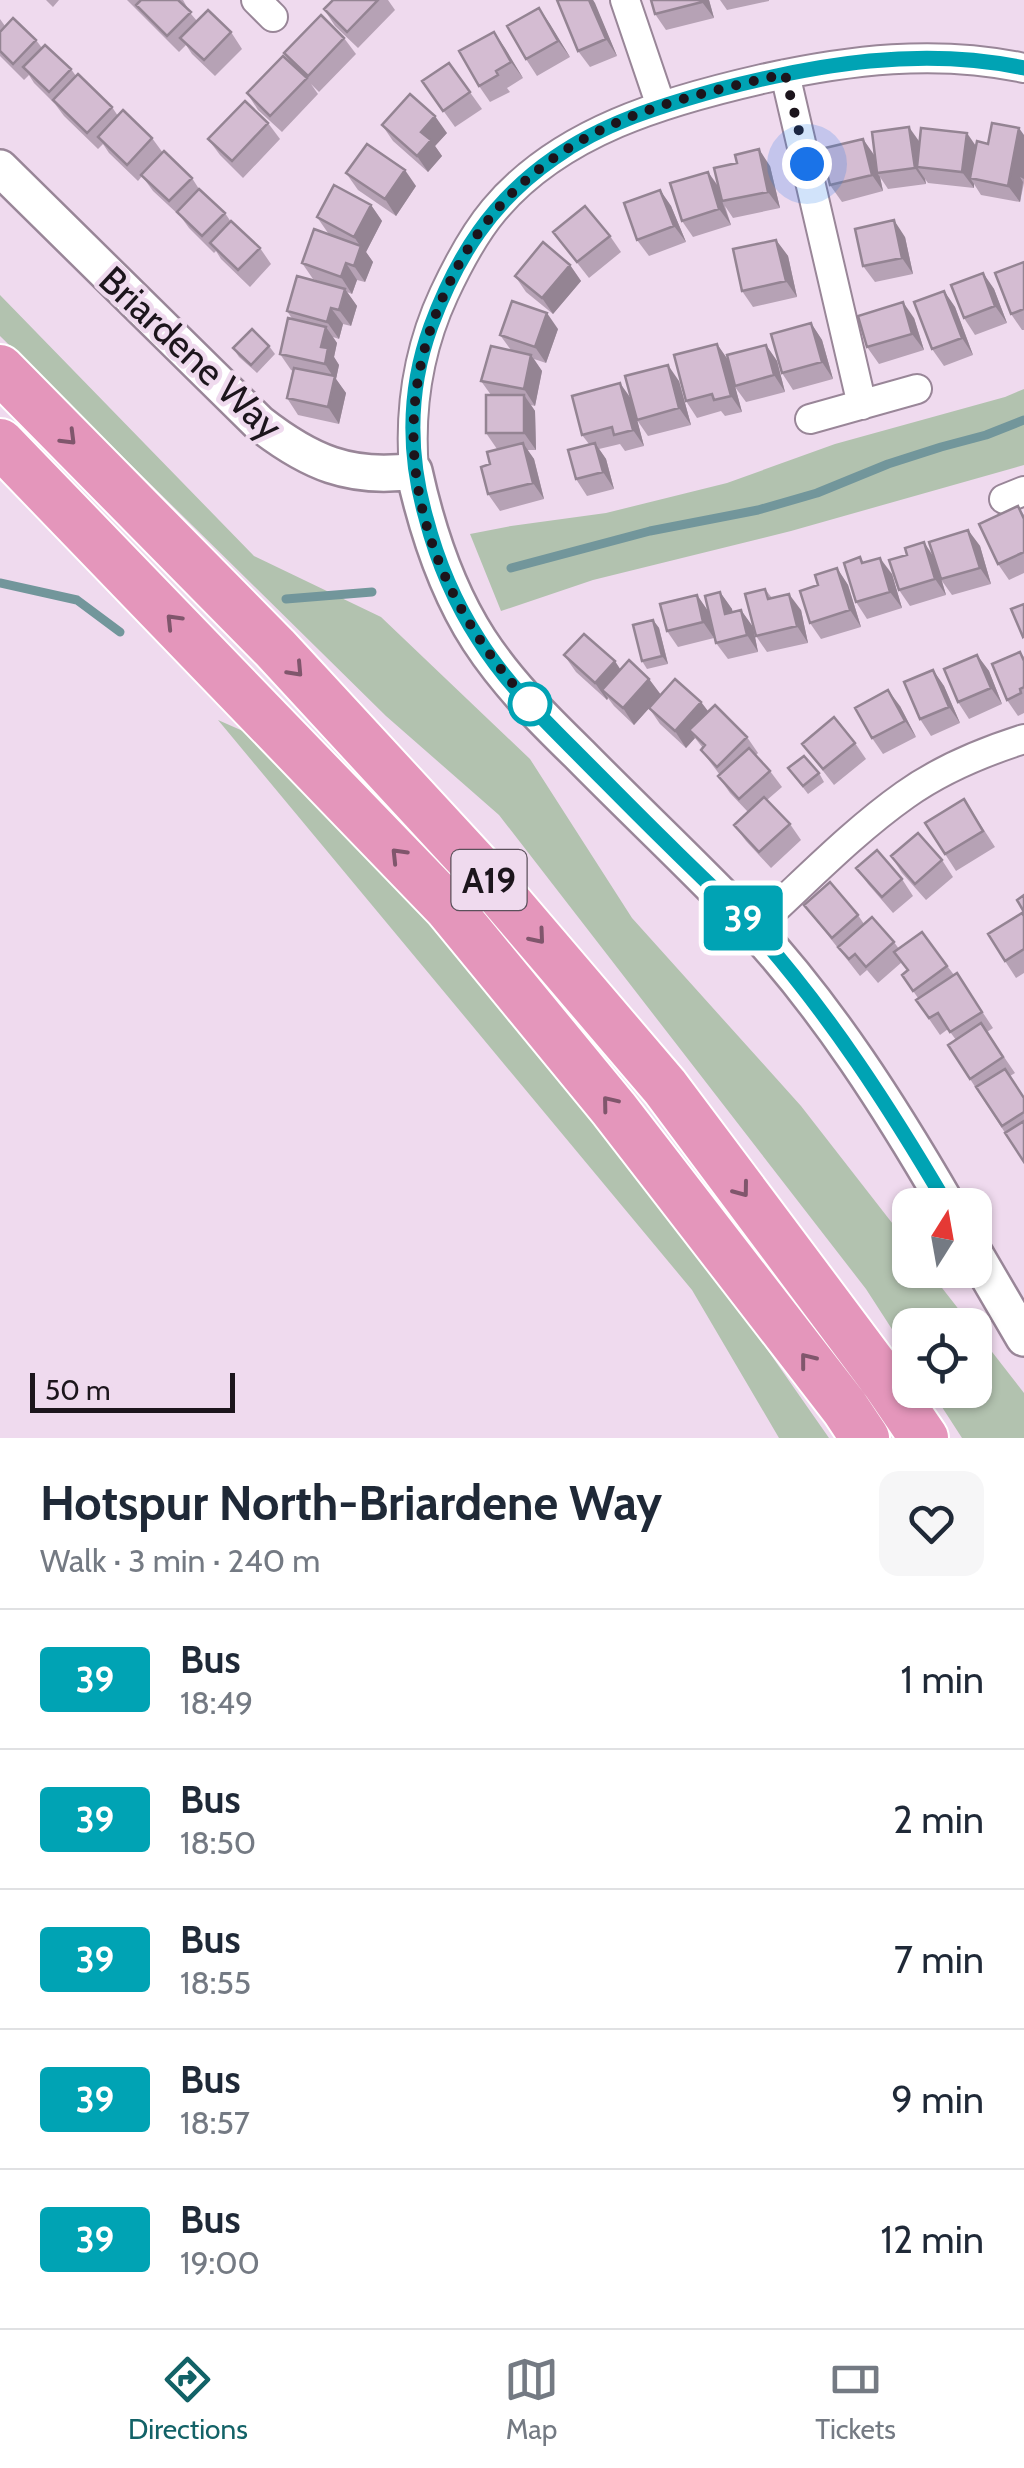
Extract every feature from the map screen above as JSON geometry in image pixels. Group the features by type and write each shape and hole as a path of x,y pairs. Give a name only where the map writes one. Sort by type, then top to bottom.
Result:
{"highway":[{"name":"A19","path":"0,369 275,648 479,869 665,1086 924,1438"},
{"name":"A19","path":"0,443 448,907 614,1109 866,1438"}],"street":[{"path":"625,0 661,106"},
{"path":"937,1188 838,1034 753,929 546,722 478,638 430,536 414,471 414,396 422,351 438,306 474,236 514,190 554,158 597,132 661,106 785,74 859,62 900,58 990,61 1024,68"},
{"path":"785,74 862,405"},
{"name":"Briardene Way","path":"0,168 259,423 283,442 342,470 388,475 414,471"},
{"path":"810,418 917,389"},
{"path":"753,929 906,794 948,770 1024,739"},
{"path":"992,1283 1024,1338"}],"green space":[{"path":"0,295 254,556 381,617 530,759 632,918 801,1106 892,1223 892,1288 942,1288 958,1308 892,1308 892,1329 866,1289 499,815 386,716 0,336"},
{"path":"1024,389 1024,465 791,531 593,580 501,611 470,534 606,513 727,483 835,444"},
{"path":"218,720 268,742 501,1005 649,1180 829,1438 779,1438 692,1290"},
{"path":"992,1352 1024,1393 1024,1438 962,1438 943,1408 992,1408"}],"building":[{"path":"141,0 178,0 191,12 167,36 136,5"},
{"path":"333,0 378,0 347,32 324,9"},
{"path":"557,0 589,0 606,39 578,51"},
{"path":"651,0 702,0 702,2 655,14"},
{"path":"539,8 558,41 526,59 507,26"},
{"path":"208,10 231,32 204,60 180,38"},
{"path":"321,15 344,38 308,76 284,53"},
{"path":"13,18 36,40 13,64 0,51 0,32"},
{"path":"494,32 511,62 479,86 459,51"},
{"path":"45,45 71,69 49,92 23,67"},
{"path":"283,56 307,78 270,116 247,93"},
{"path":"449,63 470,92 443,111 422,81"},
{"path":"78,74 112,107 87,133 53,100"},
{"path":"410,94 435,116 421,132 431,140 417,156 382,125"},
{"path":"245,101 268,123 232,161 208,139"},
{"path":"123,110 152,138 127,165 98,137"},
{"path":"992,123 1019,128 1008,186 970,178 977,141 988,144"},
{"path":"909,127 915,168 877,173 872,132"},
{"path":"921,128 967,133 962,172 917,167"},
{"path":"863,139 872,175 830,185 821,149"},
{"path":"367,144 405,170 385,199 346,173"},
{"path":"759,149 768,192 722,201 714,168 737,163 735,155"},
{"path":"164,151 192,178 169,201 141,175"},
{"path":"708,172 719,209 682,221 670,183"},
{"path":"334,185 371,205 354,237 317,217"},
{"path":"199,189 225,213 202,236 177,212"},
{"path":"660,190 674,226 637,240 624,203"},
{"path":"585,206 610,236 577,262 553,232"},
{"path":"894,220 902,258 863,266 855,229"},
{"path":"231,221 260,248 238,270 210,243"},
{"path":"314,229 361,246 354,266 346,263 341,277 302,263"},
{"path":"776,240 786,281 742,291 733,249"},
{"path":"543,242 570,265 542,298 515,276"},
{"path":"1024,262 1024,309 1011,314 995,273"},
{"path":"983,273 995,306 964,318 951,285"},
{"path":"297,276 345,289 339,310 331,308 327,322 287,311"},
{"path":"944,291 962,338 932,349 914,302"},
{"path":"512,301 547,313 535,347 500,335"},
{"path":"903,302 912,334 867,347 858,316"},
{"path":"288,318 326,327 321,347 328,348 325,364 280,354"},
{"path":"811,323 822,362 782,373 771,334"},
{"path":"252,329 269,346 251,365 233,348"},
{"path":"717,344 731,396 714,400 712,394 686,401 674,355"},
{"path":"766,345 774,375 735,386 727,355"},
{"path":"491,346 531,355 524,389 481,381"},
{"path":"668,365 679,408 637,420 625,376"},
{"path":"294,368 335,376 328,407 287,398"},
{"path":"620,383 633,430 614,435 612,427 582,435 572,396"},
{"path":"486,395 524,395 524,433 486,433"},
{"path":"523,443 533,483 488,494 481,467 490,464 487,452"},
{"path":"595,443 603,472 576,479 568,450"},
{"path":"1018,506 1024,519 1024,552 998,564 979,524"},
{"path":"968,530 980,568 941,579 929,542"},
{"path":"924,542 935,579 899,590 889,560 907,555 905,548"},
{"path":"860,557 862,563 880,558 890,592 856,602 844,563"},
{"path":"837,568 850,610 810,623 800,591 818,585 815,575"},
{"path":"765,589 768,599 789,594 797,626 756,636 745,594"},
{"path":"720,592 725,614 741,610 747,635 716,643 705,596"},
{"path":"697,595 703,622 667,631 660,604"},
{"path":"1024,604 1024,636 1023,637 1011,609"},
{"path":"653,620 662,656 642,661 633,625"},
{"path":"584,634 615,661 595,683 564,655"},
{"path":"1020,652 1024,687 1007,700 992,664"},
{"path":"977,655 991,688 958,702 944,669"},
{"path":"629,660 649,679 623,708 602,690"},
{"path":"933,670 949,707 920,719 904,682"},
{"path":"675,679 701,702 675,731 649,708"},
{"path":"888,690 905,721 872,738 855,708"},
{"path":"715,705 747,737 717,767 701,750 705,745 689,730"},
{"path":"834,717 855,743 823,769 802,744"},
{"path":"749,748 770,771 739,799 718,776"},
{"path":"804,756 819,773 803,786 788,768"},
{"path":"764,797 790,824 759,852 734,825"},
{"path":"964,799 983,831 945,854 925,823"},
{"path":"918,833 942,860 915,884 891,856"},
{"path":"877,850 902,879 882,897 856,868"},
{"path":"830,882 858,915 832,938 804,905"},
{"path":"1022,913 1024,949 1005,961 988,934"},
{"path":"872,917 894,942 866,967 855,954 849,959 838,947"},
{"path":"922,932 947,966 913,991 902,975 908,970 894,952"},
{"path":"957,973 982,1012 950,1032 938,1013 929,1018 916,1000"},
{"path":"981,1023 1003,1057 970,1079 948,1045"},
{"path":"1005,1069 1024,1098 1024,1112 1002,1126 976,1087"},
{"path":"1024,1121 1024,1162 1005,1133"}],"waterway":[{"path":"511,568 817,493 888,464 1024,420"},
{"path":"0,583 77,600 120,632"},
{"path":"286,599 372,592"}],"bus line":[{"name":"39","path":"937,1188 838,1034 753,929 533,707 478,638 444,571 421,502 412,444 414,396 422,351 438,306 474,236 495,208 540,167 597,132 661,106 718,90 859,62 946,58 1024,68"}],"route":[{"path":"530,704 533,707 495,663 461,608 430,536 414,471 414,396 422,351 454,271 495,208 540,167 597,132 661,106 785,74 807,164"}]}
